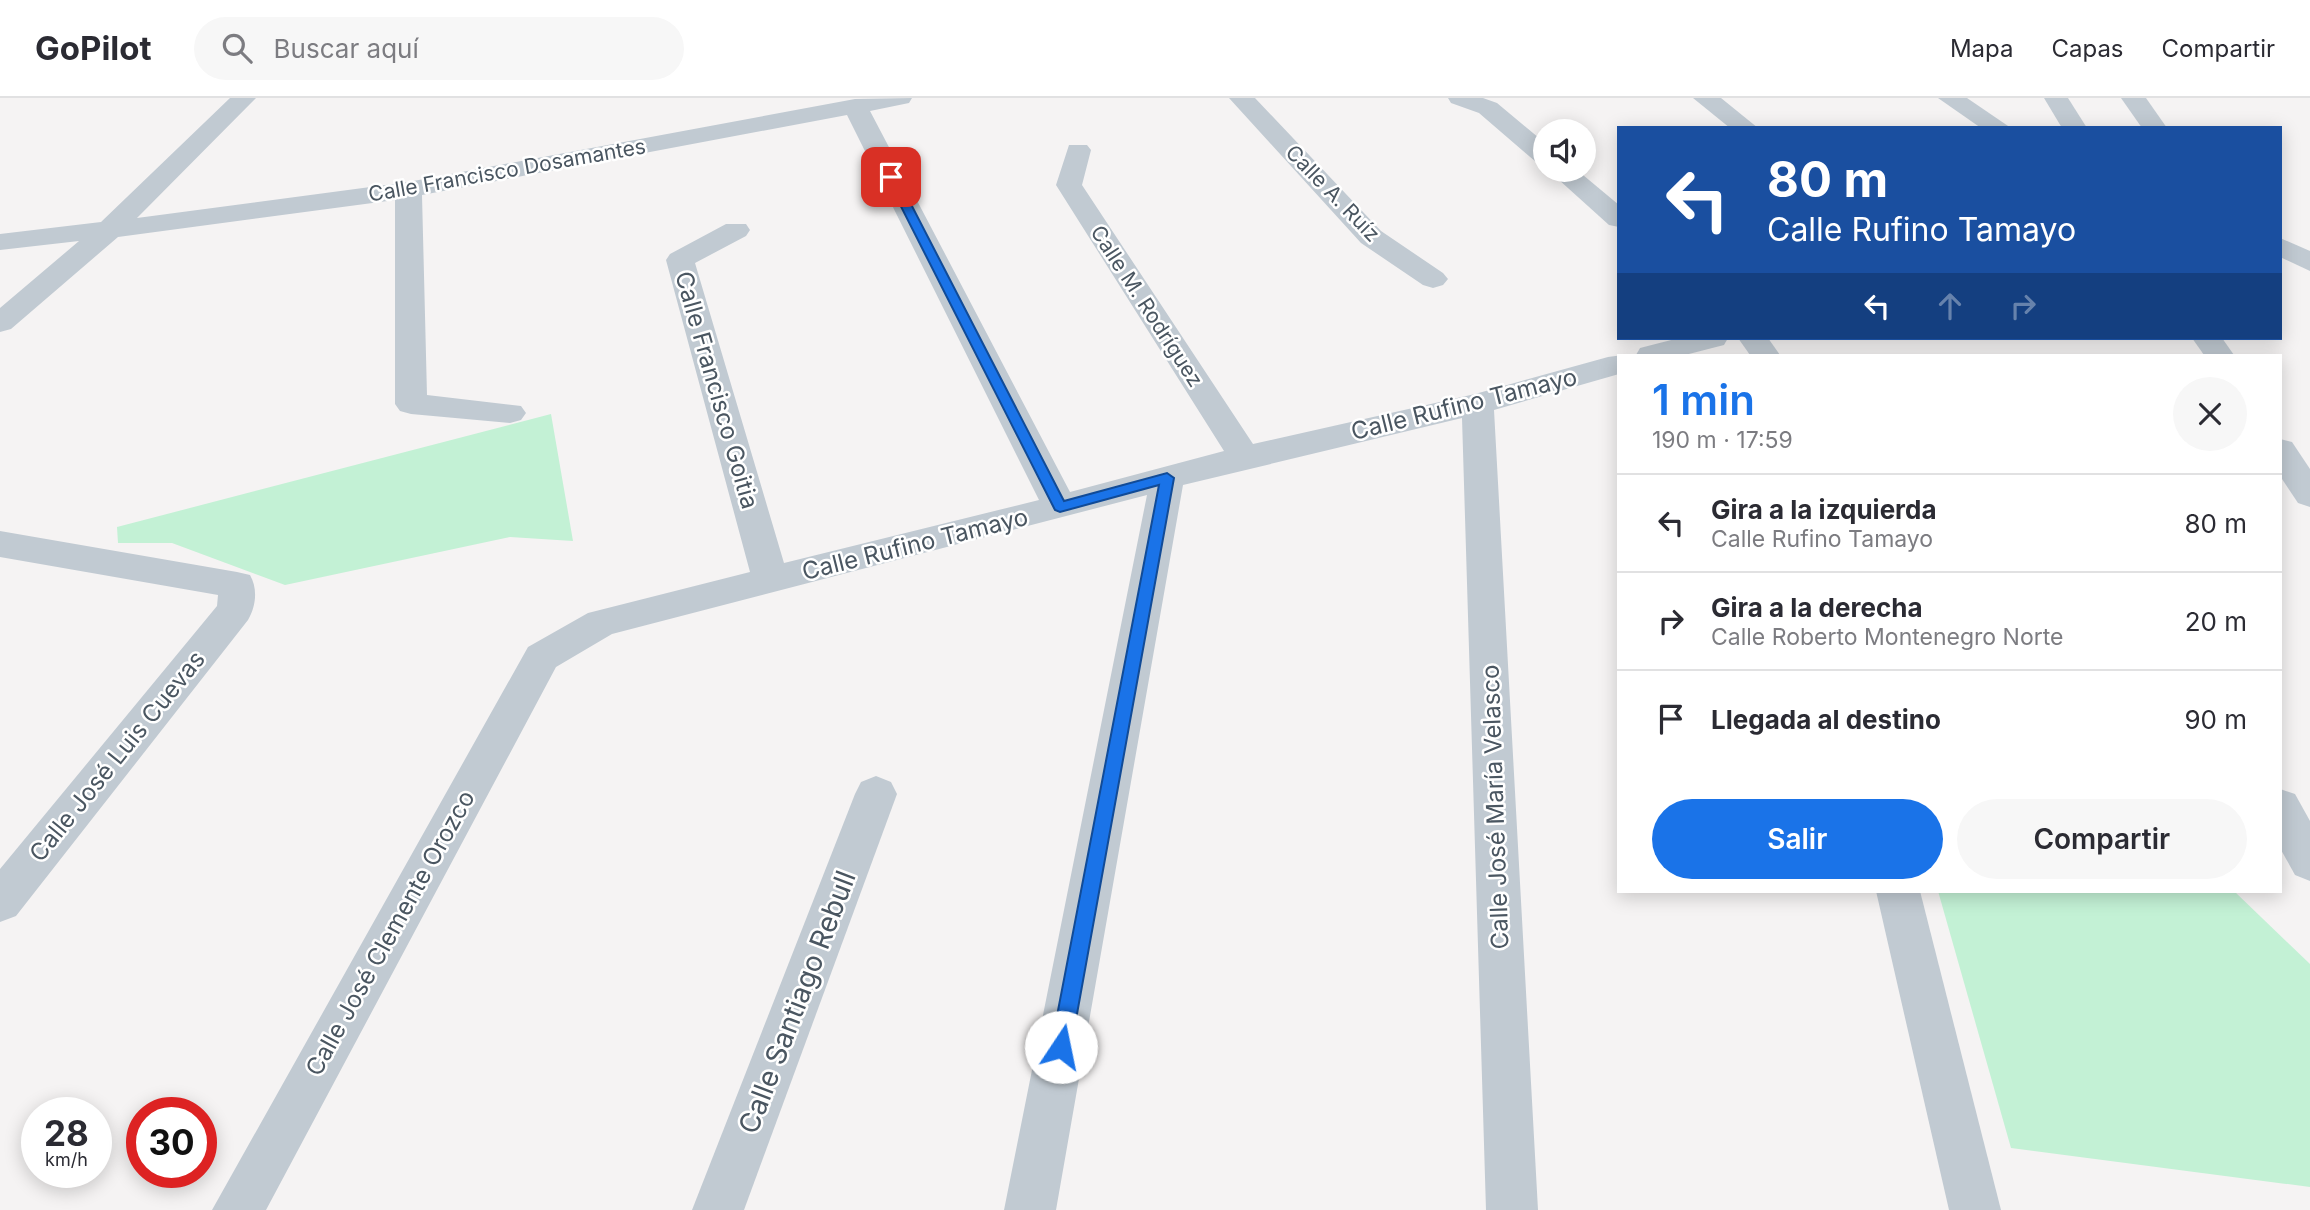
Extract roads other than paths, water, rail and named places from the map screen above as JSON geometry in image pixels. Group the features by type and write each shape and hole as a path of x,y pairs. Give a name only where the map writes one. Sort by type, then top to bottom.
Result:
{"street":[{"path":"0,323 112,227 244,98"},
{"name":"Calle Francisco Dosamantes","path":"0,242 298,207 408,190 819,105 855,106 900,98"},
{"name":"Calle A. Ruíz","path":"1241,98 1371,237 1433,279"},
{"path":"1460,98 1488,108 1533,146"},
{"path":"1705,98 1743,126"},
{"path":"1950,98 1996,126"},
{"path":"2056,98 2074,126"},
{"path":"2133,98 2154,126"},
{"path":"855,106 1060,507"},
{"name":"Calle M. Rodríguez","path":"1079,150 1069,185 1245,457"},
{"path":"1575,182 1617,217"},
{"path":"408,190 411,404 510,413"},
{"name":"Calle Francisco Goitia","path":"736,230 680,260 771,581"},
{"path":"2282,247 2310,262"},
{"path":"1655,354 1706,340"},
{"name":"Calle Rufino Tamayo","path":"542,657 601,623 1060,507 1245,457 1478,404 1617,366"},
{"name":"Calle José María Velasco","path":"1478,404 1512,1210"},
{"path":"2282,453 2310,495"},
{"path":"1030,1210 1167,478"},
{"name":"Calle José Luis Cuevas","path":"0,544 237,585 235,610 0,902"},
{"name":"Calle José Clemente Orozco","path":"238,1210 542,657"},
{"name":"Calle Santiago Rebull","path":"718,1210 876,793"},
{"path":"2282,811 2310,862"},
{"path":"1898,893 1975,1210"}]}
